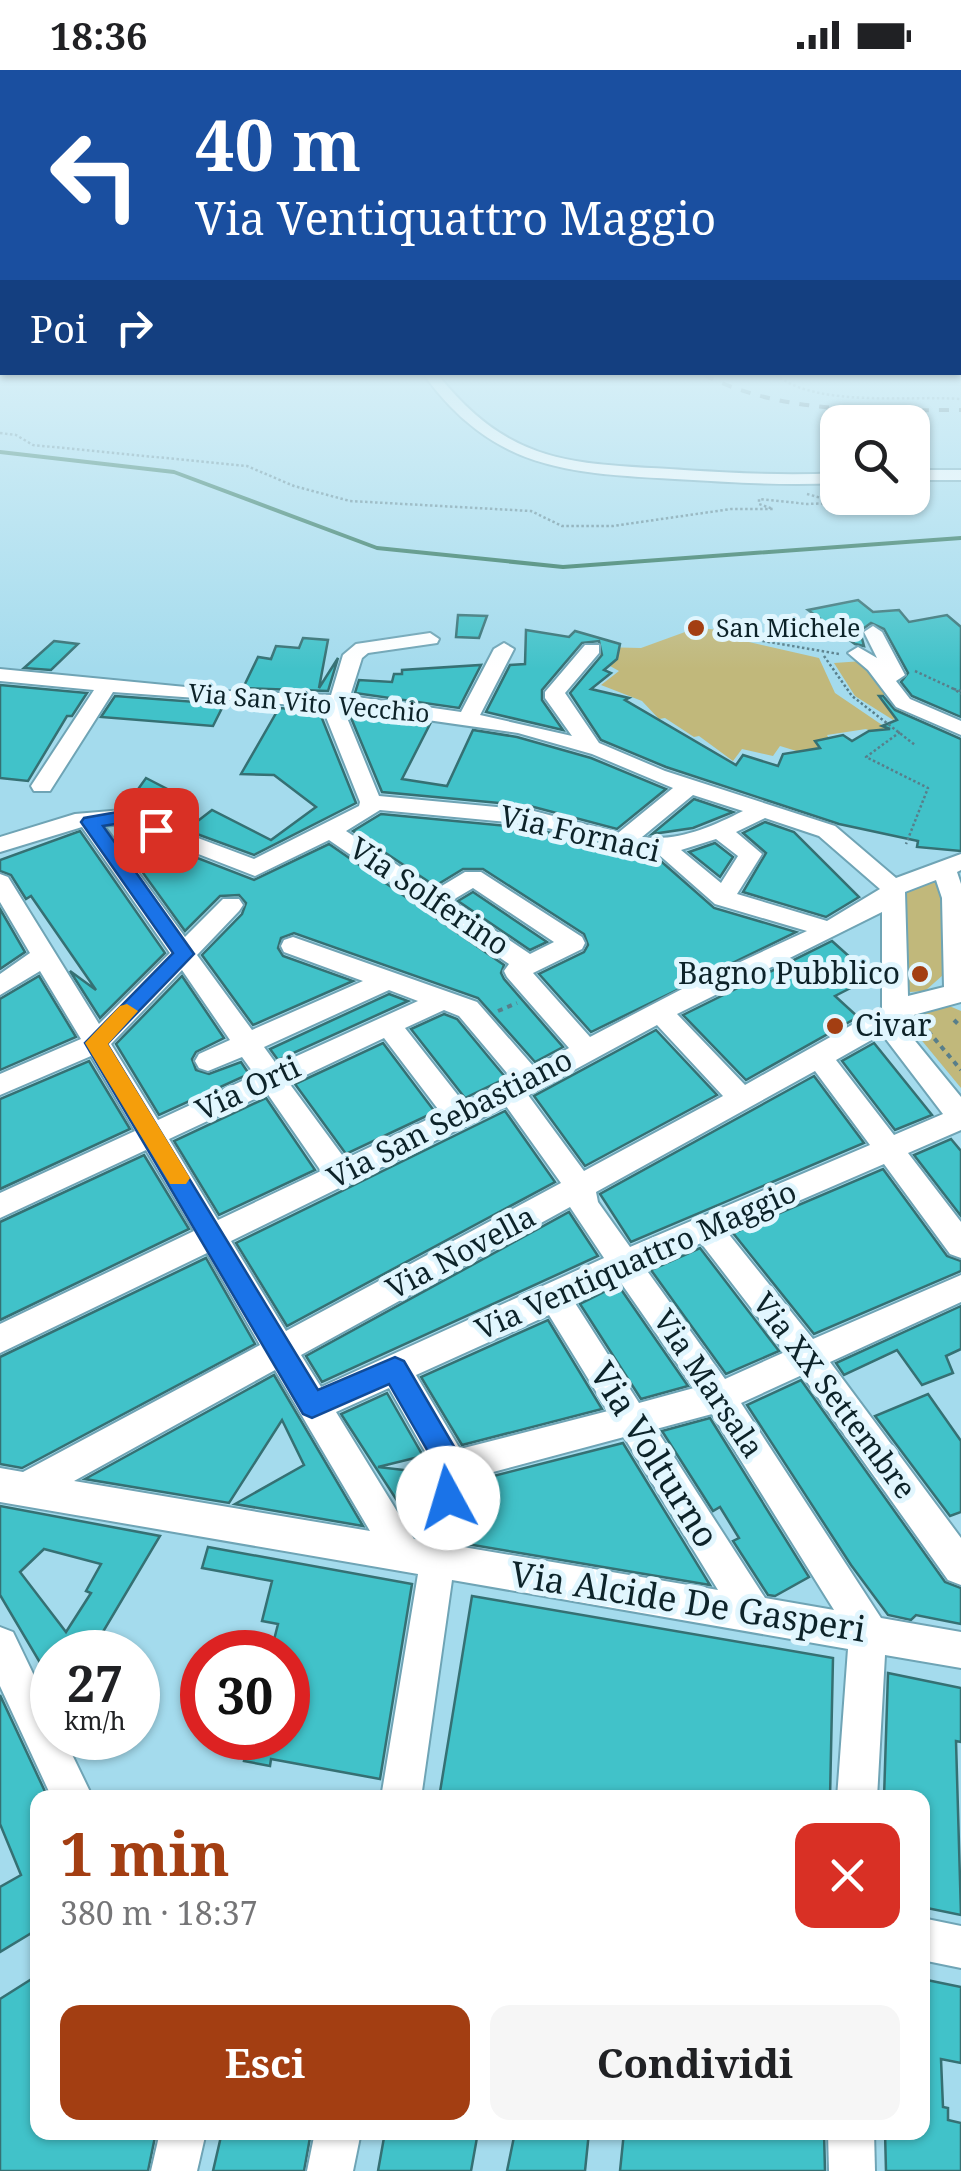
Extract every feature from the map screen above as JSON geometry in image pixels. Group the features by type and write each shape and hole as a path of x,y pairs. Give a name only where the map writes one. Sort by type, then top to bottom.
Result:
{"street":[{"path":"665,473 820,479"},
{"path":"930,475 961,474"},
{"path":"872,632 914,710 961,729"},
{"path":"0,845 75,821 123,817 255,868 369,810 371,802 334,701 353,655 362,648 430,640"},
{"path":"468,718 504,649"},
{"path":"591,748 555,698 555,692 592,649"},
{"path":"858,653 895,681"},
{"name":"Via San Vito Vecchio","path":"0,675 227,698 334,701 520,727 591,748 762,812 798,820 838,838 893,888"},
{"path":"42,786 108,685"},
{"path":"622,842 690,786"},
{"name":"Via Fornaci","path":"371,802 530,817 622,842 664,847 722,898 810,922 828,932"},
{"path":"664,847 720,831 762,812"},
{"path":"90,822 340,1175"},
{"name":"Via Solferino","path":"330,830 522,968 535,995 587,1051"},
{"path":"720,831 751,854 722,898"},
{"path":"952,865 957,1004"},
{"name":"Via San Sebastiano","path":"0,1340 828,932 884,902 893,888 952,865"},
{"path":"434,902 473,877 572,942 522,968"},
{"path":"0,882 403,1554"},
{"path":"893,888 897,960 894,1033 961,1117"},
{"path":"0,1086 96,1043 230,906"},
{"path":"293,946 468,1008 478,1020"},
{"path":"0,986 44,956"},
{"path":"208,1061 388,980"},
{"name":"Via Orti","path":"0,1206 442,1000"},
{"name":"Via Novella","path":"13,1487 279,1351 581,1189 819,1057 892,1012 914,1002 957,1004"},
{"path":"660,1012 743,1100"},
{"name":"Via Marsala","path":"478,1020 581,1189 584,1206 719,1397 868,1632"},
{"path":"388,1024 458,1117"},
{"path":"819,1057 961,1245"},
{"name":"Via Ventiquattro Maggio","path":"312,1406 556,1298 626,1262 961,1117"},
{"name":"Via XX Settembre","path":"706,1227 961,1567"},
{"path":"452,1467 719,1397 961,1288"},
{"name":"Via Volturno","path":"556,1298 753,1612"},
{"path":"395,1369 452,1467 402,1790"},
{"name":"Via Alcide De Gasperi","path":"13,1487 961,1650"},
{"path":"858,1790 868,1632"},
{"path":"0,1645 68,1790"},
{"path":"930,1940 961,1946"},
{"path":"174,2171 181,2140"},
{"path":"330,2171 336,2140"},
{"path":"851,2140 852,2171"}],"path":[{"path":"264,473 350,502 531,512 562,526 613,526 731,509 774,509 760,504 759,499 820,503"},
{"path":"728,635 824,654 858,653"},
{"path":"824,654 833,676 850,698 915,745"},
{"path":"895,681 920,670 949,690 961,692"},
{"path":"900,732 866,757 924,784 928,792 919,804 906,844"},
{"path":"478,1020 535,995"},
{"path":"957,1004 961,1027"},
{"path":"928,1030 961,1070"}],"shaded area":[{"path":"696,628 721,630 723,636 819,658 835,693 888,729 879,735 866,729 827,735 831,742 819,748 826,760 780,746 773,756 742,749 733,761 699,736 694,737 665,718 659,719 642,701 601,685 619,671 601,661 602,657 595,652 599,647 641,648"},
{"path":"863,661 888,694 878,697 887,707 900,705 909,711 893,719 909,730 855,696 834,663"},
{"path":"936,882 942,892 943,975 925,991 910,992 904,984 901,898 909,888"},
{"path":"940,1002 961,1011 961,1088 909,1025 907,1016"}],"building":[{"path":"858,600 873,612 899,610 909,622 947,615 961,627 961,717 912,696 901,682 908,673 884,629 871,623 860,631 864,646 855,644 808,610"},
{"path":"458,615 487,616 479,638 456,637"},
{"path":"526,630 569,637 575,631 620,644 617,659 604,670 611,673 591,689 629,698 625,700 736,765 743,755 778,766 783,754 820,748 815,741 843,735 852,741 869,731 890,729 882,726 897,720 879,696 883,696 895,710 961,739 961,851 917,847 918,841 839,824 666,767 601,740 570,693 602,655 599,641 582,643 542,690 542,700 563,730 486,712 510,665 525,664"},
{"path":"303,638 328,640 319,688 338,658 328,691 243,688 258,657 271,659 276,646 299,648"},
{"path":"54,641 78,644 51,670 24,668"},
{"path":"481,665 459,708 355,693 359,680 392,682 394,674 402,674 402,670"},
{"path":"0,685 87,693 72,716 67,716 28,781 0,778"},
{"path":"115,696 224,704 213,726 101,717"},
{"path":"279,708 319,711 356,803 254,855 186,830 212,810 271,840 316,807 274,775 241,774"},
{"path":"349,713 430,724 402,779 447,786 473,730 517,737 591,758 666,789 617,829 530,806 382,792"},
{"path":"146,778 171,791 148,808 131,799"},
{"path":"694,799 733,812 693,828 652,834"},
{"path":"381,814 529,828 655,856 714,908 796,932 591,1032 539,974 584,952 588,945 584,934 483,869 463,869 435,886 353,831"},
{"path":"765,822 794,832 859,897 826,917 743,892 766,853 743,833"},
{"path":"80,831 165,953 100,1018 70,971 96,990 31,896 26,899 11,875 0,871 0,860"},
{"path":"138,835 254,880 329,844 504,965 504,979 563,1047 535,1062 478,998 294,933 281,938 278,948 283,956 353,981 253,1025 202,955 242,914 246,903 239,895 220,896 185,931 125,848"},
{"path":"715,843 733,857 720,877 689,852"},
{"path":"473,892 547,942 530,950 458,901"},
{"path":"0,909 25,952 0,969"},
{"path":"832,941 872,977 835,996 858,1017 746,1080 683,1015"},
{"path":"39,976 76,1037 0,1070 0,999"},
{"path":"182,976 224,1038 196,1052 192,1059 196,1070 209,1074 241,1062 249,1074 159,1115 116,1044"},
{"path":"389,994 408,1001 278,1060 270,1049"},
{"path":"444,1014 457,1019 506,1078 465,1098 411,1029"},
{"path":"656,1030 717,1095 585,1166 534,1096"},
{"path":"383,1043 435,1112 346,1154 295,1084"},
{"path":"874,1043 932,1115 895,1130 842,1061"},
{"path":"89,1061 130,1129 0,1189 0,1099"},
{"path":"814,1076 864,1143 631,1242 600,1194"},
{"path":"266,1098 315,1170 219,1215 174,1141"},
{"path":"505,1111 555,1182 287,1326 236,1243"},
{"path":"951,1139 961,1151 961,1216 914,1155"},
{"path":"144,1155 189,1229 0,1320 0,1222"},
{"path":"883,1169 947,1256 961,1261 961,1271 814,1334 733,1233"},
{"path":"569,1212 598,1256 322,1382 306,1356"},
{"path":"700,1248 779,1351 726,1374 651,1270"},
{"path":"206,1258 255,1344 22,1468 0,1464 0,1357"},
{"path":"618,1285 688,1386 641,1399 580,1304"},
{"path":"961,1306 961,1349 946,1356 953,1373 922,1385 897,1350 844,1375 836,1363"},
{"path":"548,1320 602,1409 462,1445 421,1377"},
{"path":"274,1375 363,1526 235,1504 304,1465 282,1420 229,1503 85,1479"},
{"path":"801,1380 945,1582 961,1588 961,1624 916,1615 911,1620 888,1615 851,1565 747,1405"},
{"path":"387,1393 423,1456 378,1467 430,1473 420,1536 341,1414"},
{"path":"928,1394 961,1441 961,1512 950,1516 875,1416"},
{"path":"710,1418 809,1577 775,1596 768,1595 733,1541 739,1538 720,1507 713,1511 662,1431"},
{"path":"623,1443 710,1585 461,1543 470,1482"},
{"path":"0,1506 160,1536 104,1630 67,1630 91,1593 86,1591 101,1564 44,1549 20,1572 64,1630 30,1630 30,1646 0,1595"},
{"path":"208,1547 412,1584 380,1779 276,1760 310,1760 310,1630 276,1630 278,1624 262,1621 272,1581 202,1568"},
{"path":"472,1596 833,1658 830,1790 440,1790"},
{"path":"888,1673 961,1688 961,1742 956,1741 961,1915 930,1909 930,1790 884,1790"},
{"path":"0,1695 44,1790 30,1790 30,1934 0,1952 0,1887 21,1875 0,1824"},
{"path":"244,1760 271,1760 270,1766"},
{"path":"30,1980 30,2140 154,2140 148,2171 0,2171 0,1999"},
{"path":"930,1981 961,1987 961,2063 941,2059 943,2107 948,2108 948,2120 961,2123 961,2171 886,2171 885,2140 930,2140"},
{"path":"220,2140 310,2140 304,2171 213,2171"},
{"path":"384,2140 477,2140 471,2171 378,2171"},
{"path":"513,2140 588,2140 585,2171 507,2171"},
{"path":"623,2140 824,2140 825,2171 620,2171"}],"waterway":[{"path":"177,473 377,548 563,567 961,538"}],"slow traffic":[{"path":"127,1011 96,1043 178,1178"}],"place":[{"name":"San Michele","path":"696,628"},
{"name":"Bagno Pubblico","path":"920,974"},
{"name":"Civar","path":"835,1026"}],"route":[{"path":"156,830 123,817 90,822 184,954 96,1043 312,1406 395,1369 452,1467 448,1498"}]}
